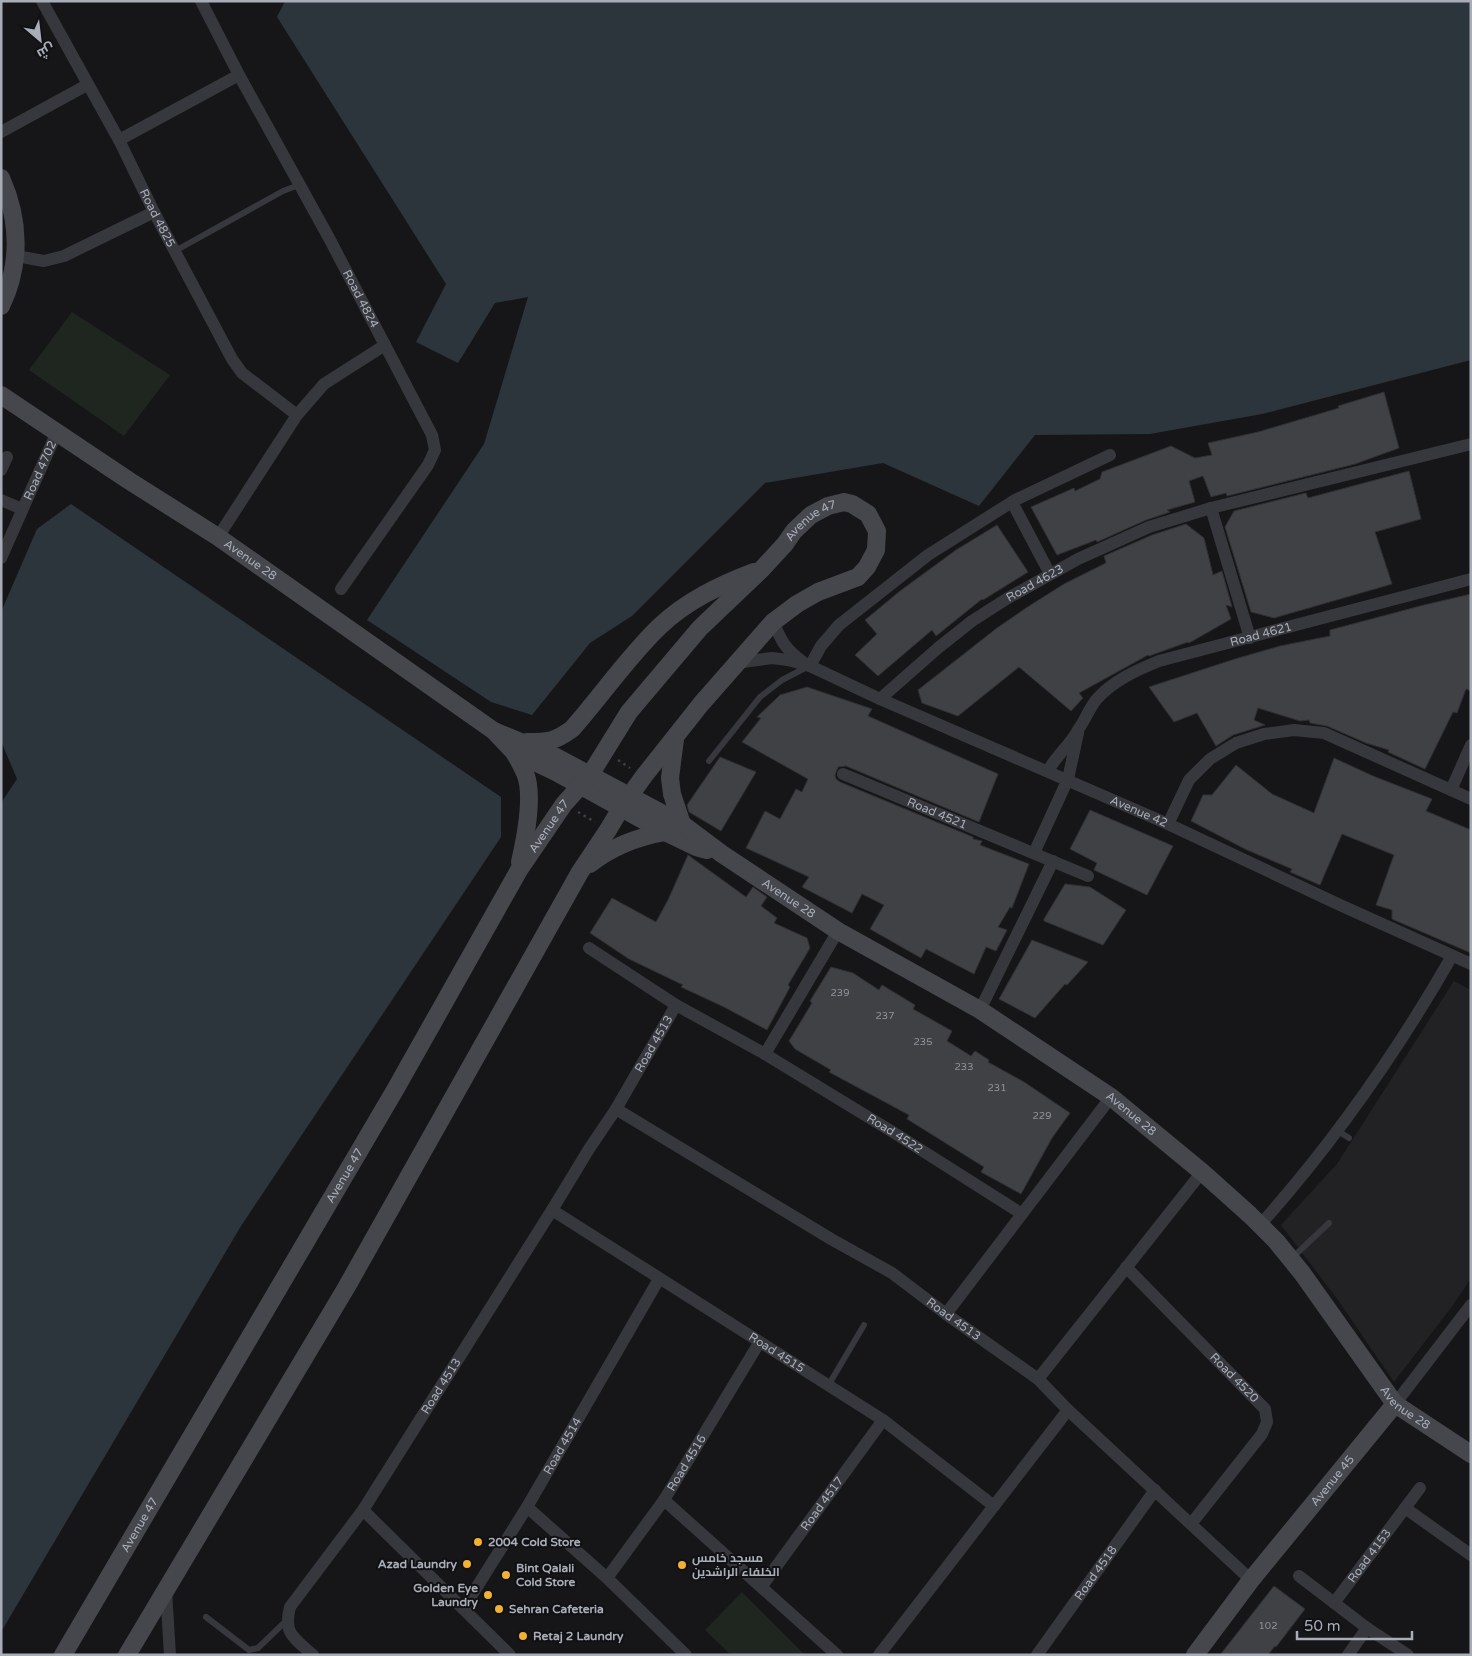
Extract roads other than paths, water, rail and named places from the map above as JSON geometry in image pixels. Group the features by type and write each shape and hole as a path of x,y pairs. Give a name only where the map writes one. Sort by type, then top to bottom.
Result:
{"street":[{"name":"Road 4825","path":"42,1 87,85 120,140 154,212 232,359 242,372 297,415"},
{"name":"Road 4824","path":"201,1 432,435 435,450 428,465 341,589"},
{"path":"120,140 239,75"},
{"path":"1,132 87,85"},
{"path":"1,178 6,189 16,227 16,256 12,277 1,306"},
{"path":"16,256 44,261 64,256 154,212"},
{"path":"218,538 297,415 324,384 385,345"},
{"name":"Avenue 28","path":"1,395 218,538 494,731 556,772 585,781 626,802 682,824 722,854 838,931 980,1010 1111,1097 1202,1172 1260,1225 1291,1259 1395,1404 1471,1454"},
{"name":"Road 4702","path":"1,558 57,432"},
{"path":"1250,638 1212,508 1471,444"},
{"path":"807,665 839,625 928,555 1012,502 1110,455"},
{"path":"1,470 7,457"},
{"name":"Road 4702","path":"1,500 22,509"},
{"name":"Avenue 47","path":"63,1655 395,1090 519,870 564,804 585,781 629,712 700,628 762,569 811,515 828,506 844,502 852,504 868,514 877,531 876,550 867,567 858,577 840,583 796,604 774,622 736,663 644,776 580,872 346,1288 127,1655"},
{"path":"1012,502 1050,574"},
{"name":"Road 4623","path":"880,698 972,621 1008,598 1078,559 1149,527 1212,508"},
{"path":"519,870 526,835 529,795 519,747 547,742 560,737 572,729 633,654 660,626 691,602 725,583 762,569"},
{"name":"Road 4621","path":"1048,770 1053,761 1078,731 1097,699 1126,676 1159,660 1250,638 1471,579"},
{"name":"Avenue 42","path":"774,622 783,644 792,654 807,665 1168,824 1471,964"},
{"name":"Avenue 42","path":"736,663 772,658 807,665"},
{"path":"1168,824 1188,780 1210,759 1236,743 1264,734 1294,730 1324,733 1471,799"},
{"name":"Road 4621","path":"1068,780 1078,731"},
{"path":"675,737 670,778 672,794 682,824"},
{"path":"1451,790 1471,745"},
{"name":"Road 4521","path":"842,774 1088,876"},
{"path":"1034,853 1068,780"},
{"name":"Avenue 28","path":"626,802 665,832 696,847 722,854"},
{"path":"580,872 614,848 633,840 665,832"},
{"path":"980,1010 1053,861"},
{"path":"765,1054 838,931"},
{"name":"Road 4522","path":"589,948 676,1006 765,1054 1022,1214"},
{"path":"1260,1225 1298,1182 1338,1131 1400,1042 1452,956"},
{"name":"Road 4513","path":"286,1620 290,1607 363,1510 616,1109 676,1006"},
{"path":"946,1314 1111,1097"},
{"name":"Road 4513","path":"616,1109 831,1239 892,1273 1038,1379 1068,1410 1251,1580"},
{"path":"1038,1379 1202,1172"},
{"name":"Road 4515","path":"552,1210 883,1420 994,1506"},
{"name":"Road 4520","path":"1126,1267 1265,1409 1267,1422 1262,1434 1191,1524"},
{"name":"Road 4514","path":"463,1609 527,1507 659,1279"},
{"name":"Avenue 45","path":"1196,1655 1251,1580 1395,1404 1471,1305"},
{"name":"Road 4516","path":"607,1578 664,1500 759,1343"},
{"path":"878,1655 1068,1410"},
{"name":"Road 4517","path":"762,1586 883,1420"},
{"name":"Road 4153","path":"1334,1603 1420,1488"},
{"name":"Road 4518","path":"1037,1655 1155,1490"},
{"path":"664,1500 762,1586 836,1655"},
{"path":"527,1507 607,1578 686,1655"},
{"path":"1405,1508 1471,1554"},
{"path":"363,1510 510,1655"},
{"path":"1299,1576 1366,1628 1408,1655"},
{"path":"166,1590 170,1655"},
{"path":"286,1620 294,1638 313,1655"},
{"path":"1348,1655 1366,1628"}],"lane":[{"path":"175,250 283,191 299,185"},
{"path":"709,760 760,697 782,680 807,665"},
{"path":"1338,1131 1349,1138"},
{"path":"1291,1259 1329,1223"},
{"path":"828,1386 864,1326"},
{"path":"206,1617 249,1650 258,1648 286,1620"}],"place":[{"name":"2004 Cold Store","path":"478,1542"},
{"name":"Azad Laundry","path":"467,1564"},
{"name":"مسجد خامس الخلفاء الراشدين","path":"682,1565"},
{"name":"Bint Qalali Cold Store","path":"506,1575"},
{"name":"Golden Eye Laundry","path":"488,1595"},
{"name":"Sehran Cafeteria","path":"499,1609"},
{"name":"Retaj 2 Laundry","path":"523,1636"}]}
